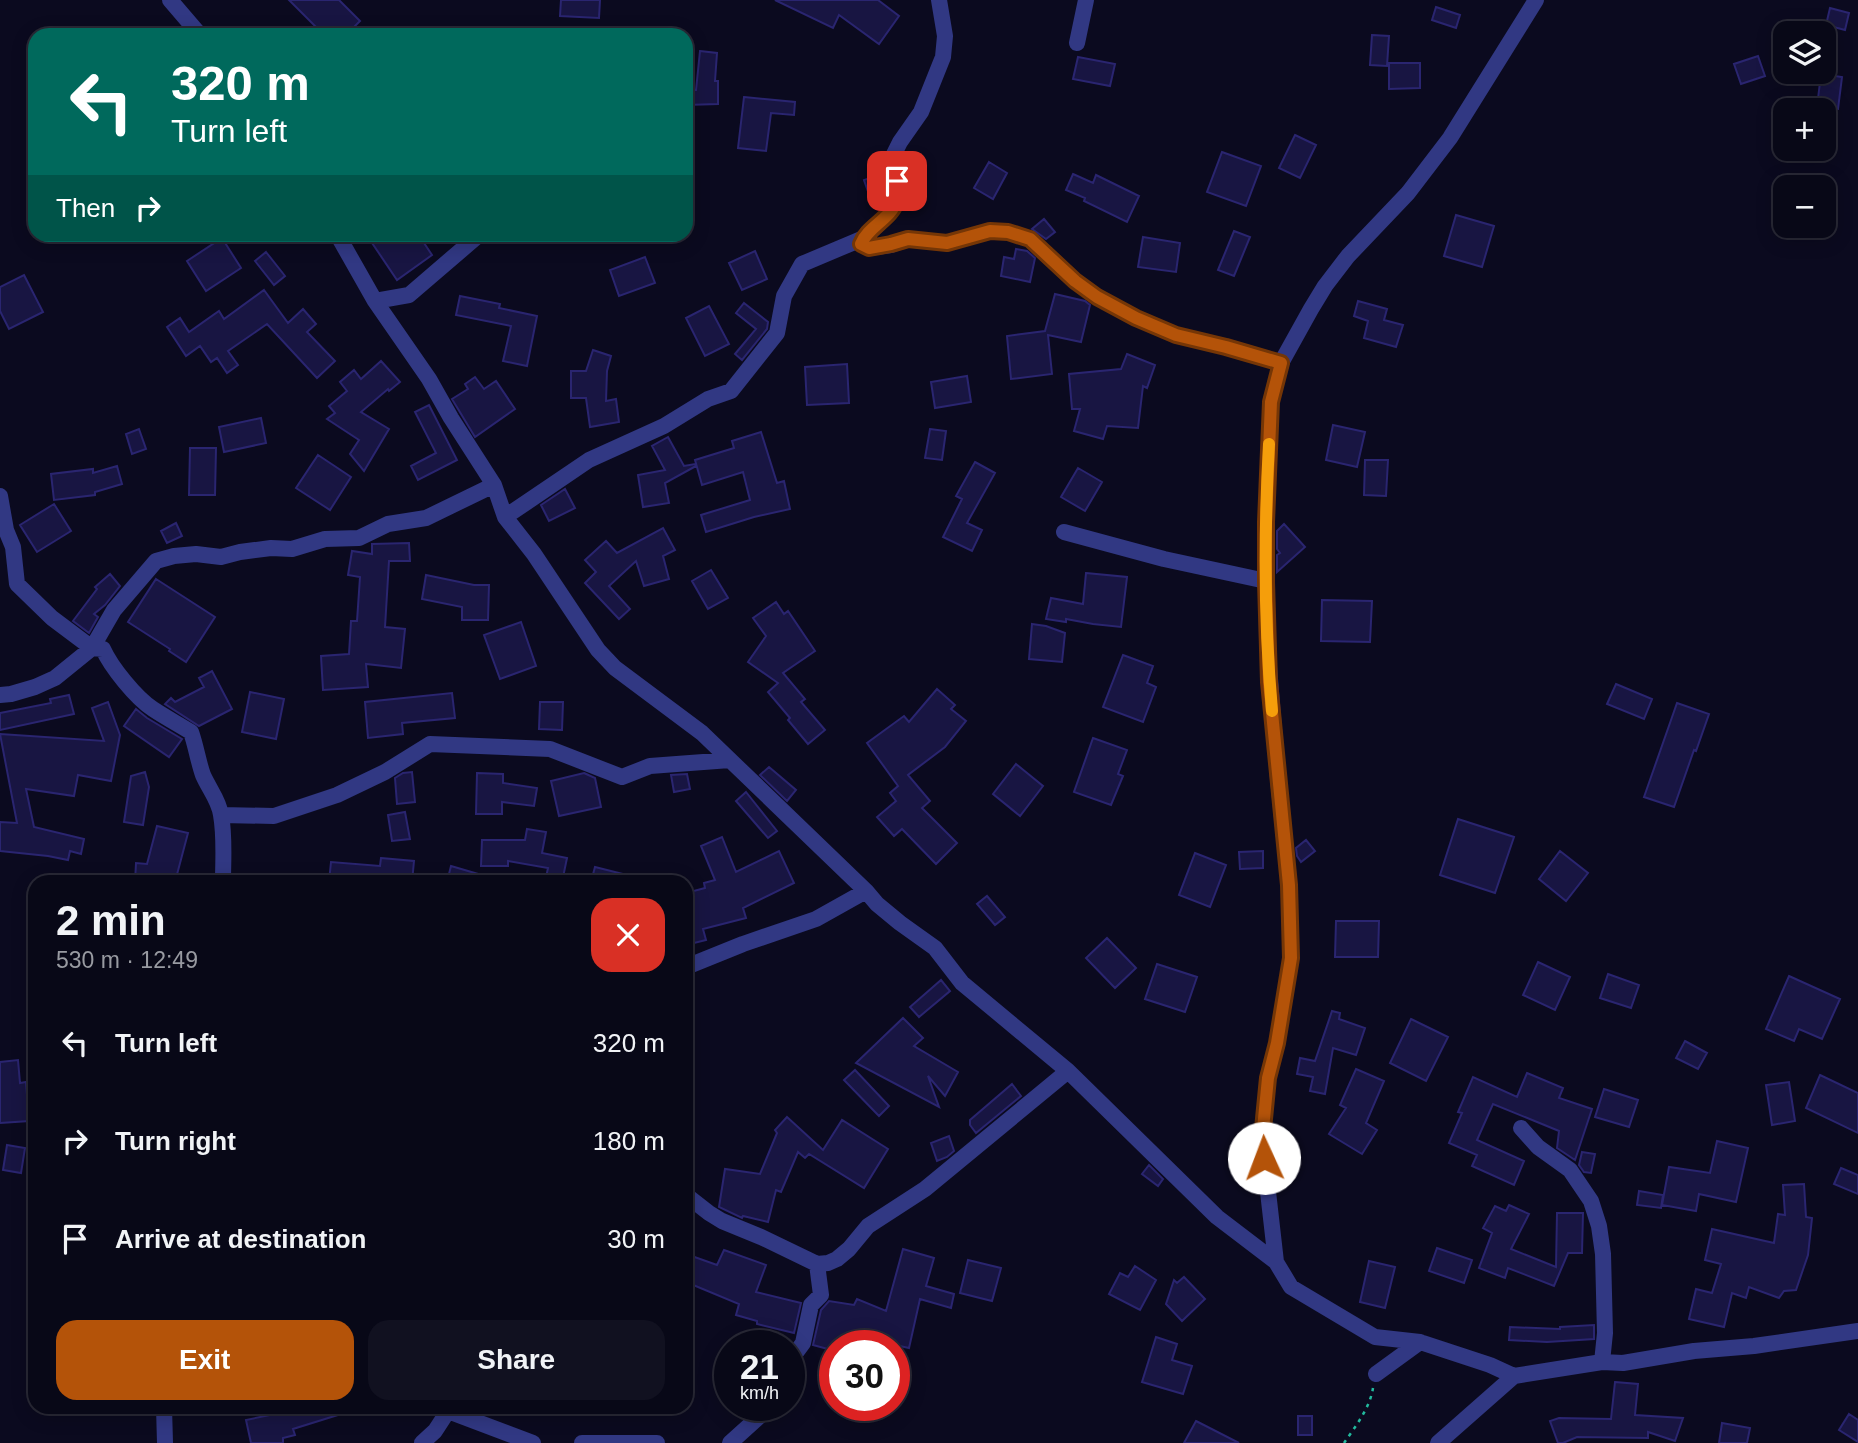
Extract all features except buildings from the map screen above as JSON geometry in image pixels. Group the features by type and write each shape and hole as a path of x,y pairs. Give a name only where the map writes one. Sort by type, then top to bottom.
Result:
{"street":[{"path":"170,0 194,28"},
{"path":"939,0 945,36 943,57 921,112 894,154 892,164 897,181 897,199 890,213 861,244 869,248 908,239 947,243 990,231 1008,232 1030,239 1086,289 1136,318 1176,335 1281,363"},
{"path":"1077,43 1086,0"},
{"path":"1276,1262 1262,1139 1268,1078 1286,994 1290,946 1289,885 1269,682 1266,511 1271,402 1281,363 1325,286 1348,256 1408,193 1450,138 1535,0"},
{"path":"505,517 589,460 649,433 708,399 731,391 777,333 785,296 802,264 864,238"},
{"path":"342,242 375,301 429,379 494,485 505,517 534,554 598,650 615,668 702,733 885,911 935,948 962,983 1068,1071 1217,1217 1276,1262 1291,1287 1375,1337 1420,1342 1490,1365 1514,1376"},
{"path":"375,301 409,295 471,242"},
{"path":"0,695 36,687 55,678 92,648 114,610 156,561 196,554 221,557 271,548 292,549 326,539 359,538 388,524 426,518 494,485"},
{"path":"0,496 6,530 13,547 17,583 52,618 92,648 103,649 108,660 149,707 191,732 202,770 222,815 223,875"},
{"path":"1064,532 1164,559 1266,582"},
{"path":"222,815 274,816 337,795 385,772 430,744 550,749 622,777 650,766 730,760"},
{"path":"693,964 816,919 866,891"},
{"path":"693,1200 716,1217 817,1264 828,1263 838,1259 849,1249 868,1226 925,1189 1068,1071"},
{"path":"1521,1128 1538,1147 1570,1170 1591,1200 1599,1226 1603,1254 1605,1333 1602,1363"},
{"path":"805,1334 811,1305 821,1295 817,1264"},
{"path":"1438,1443 1514,1376 1858,1331"},
{"path":"1376,1374 1420,1342"},
{"path":"163,1414 164,1443"},
{"path":"422,1443 435,1431 445,1414"},
{"path":"460,1414 533,1443"},
{"path":"730,1443 754,1421"},
{"path":"582,1443 657,1443"}],"path":[{"path":"1343,1443 1358,1423 1372,1396 1376,1374"}],"slow traffic":[{"path":"1269,444 1266,582 1272,711"}],"route":[{"path":"897,181 897,199 890,213 861,244 869,248 908,239 947,243 990,231 1008,232 1030,239 1075,281 1097,297 1136,318 1176,335 1281,363 1271,402 1266,582 1269,682 1289,885 1291,958 1277,1043 1268,1078 1262,1139 1264,1158"}]}
